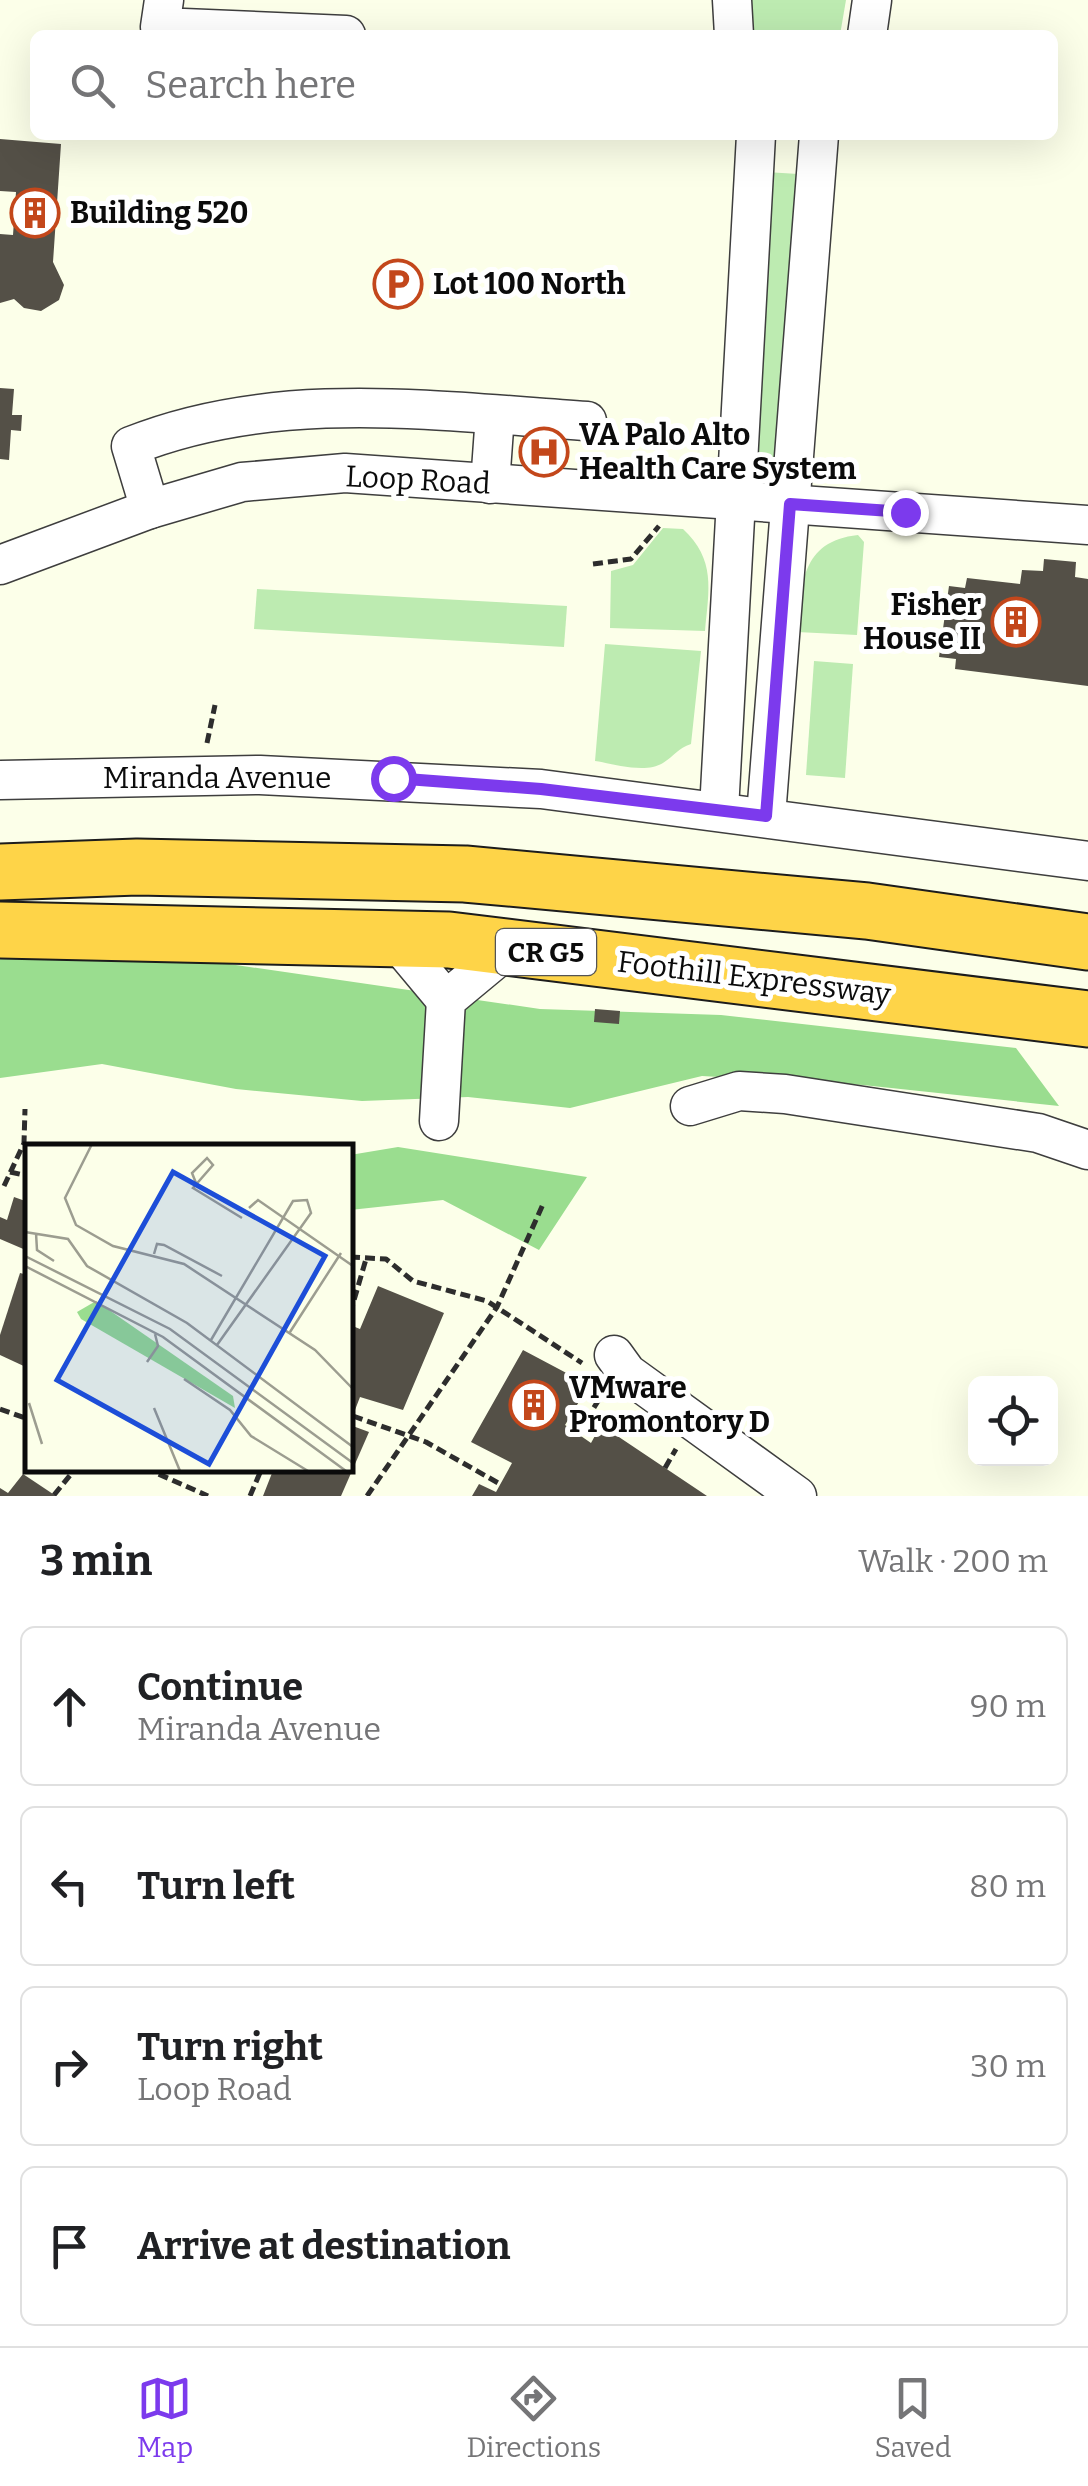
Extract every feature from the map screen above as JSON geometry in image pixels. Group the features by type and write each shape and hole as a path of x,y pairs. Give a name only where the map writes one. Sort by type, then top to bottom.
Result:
{"highway":[{"path":"0,860 137,867"},
{"name":"CR G5","path":"0,872 137,867 465,874 867,911 1088,942"},
{"name":"Foothill Expressway","path":"0,930 394,939 510,947 1088,1019"}],"street":[{"path":"164,0 160,26 243,30"},
{"path":"732,0 734,30"},
{"path":"868,30 872,0"},
{"path":"719,810 756,140"},
{"path":"766,816 820,140"},
{"path":"150,509 131,446 172,430 259,414 347,407 586,421"},
{"path":"490,484 495,415"},
{"name":"Loop Road","path":"0,565 150,509 242,482 345,473 1088,525"},
{"name":"Miranda Avenue","path":"0,780 260,775 393,778 541,789 1088,861"},
{"path":"394,939 446,1000 439,1121"},
{"path":"446,1000 510,947"},
{"path":"690,1106 738,1091 785,1094 1038,1132 1088,1150"},
{"path":"612,1368 627,1373 797,1496"}],"path":[{"path":"593,564 631,559 666,522"},
{"path":"207,742 214,706"},
{"path":"4,1186 24,1144 25,1108"},
{"path":"10,1172 25,1175"},
{"path":"367,1496 406,1434 497,1307 544,1202"},
{"path":"352,1258 386,1259 412,1281 454,1290 497,1307"},
{"path":"352,1307 366,1258"},
{"path":"578,1433 612,1368"},
{"path":"0,1408 25,1418"},
{"path":"353,1416 406,1434 500,1484"},
{"path":"665,1468 684,1436"},
{"path":"54,1495 74,1471"},
{"path":"152,1471 208,1496"},
{"path":"250,1496 261,1471"}],"green space":[{"path":"746,0 846,0 841,30 749,30"},
{"path":"766,172 798,174 778,469 751,467"},
{"path":"663,528 683,529 706,564 705,631 610,628 611,571 633,565"},
{"path":"858,535 864,542 857,635 797,632 803,582 815,556 839,539"},
{"path":"257,589 567,606 564,647 254,629"},
{"path":"605,644 701,651 691,744 663,763 639,768 595,761"},
{"path":"814,661 853,664 845,778 806,775"},
{"path":"0,949 229,964 540,1009 721,1015 1016,1048 1059,1106 863,1085 702,1076 570,1108 468,1097 362,1101 236,1089 102,1064 0,1078"},
{"path":"398,1147 587,1177 539,1250 443,1200 352,1210 352,1155"}],"building":[{"name":"Building 520","path":"0,139 61,144 53,262 64,285 59,300 41,311 24,308 14,299 0,303 0,234 13,235 16,192 0,191"},
{"path":"0,388 14,389 12,415 22,415 21,431 11,430 9,460 0,459"},
{"name":"Fisher House II","path":"1044,559 1076,562 1075,577 1088,579 1088,686 955,669 956,659 939,657 949,586 965,588 967,578 1020,584 1022,570 1043,571"},
{"path":"595,1009 620,1011 619,1024 594,1022"},
{"path":"14,1197 25,1201 25,1250 0,1239 0,1217 7,1220"},
{"path":"20,1273 25,1274 25,1367 0,1355 0,1335"},
{"path":"378,1286 444,1313 403,1410 360,1397 352,1418 352,1326 360,1329"},
{"name":"VMware Promontory D","path":"523,1350 589,1385 565,1425 591,1443 601,1425 707,1496 472,1496 479,1484 496,1492 512,1463 471,1442"},
{"path":"352,1426 369,1432 352,1471"},
{"path":"273,1471 352,1471 341,1496 263,1496"},
{"path":"23,1474 56,1496 0,1496 0,1488 8,1493"}],"place":[{"name":"Building 520","path":"35,213"},
{"name":"Lot 100 North","path":"398,284"},
{"name":"VA Palo Alto Health Care System","path":"544,452"},
{"name":"Fisher House II","path":"1016,622"},
{"name":"VMware Promontory D","path":"534,1405"}],"route":[{"path":"393,778 541,789 766,816 790,504 905,512"}]}
